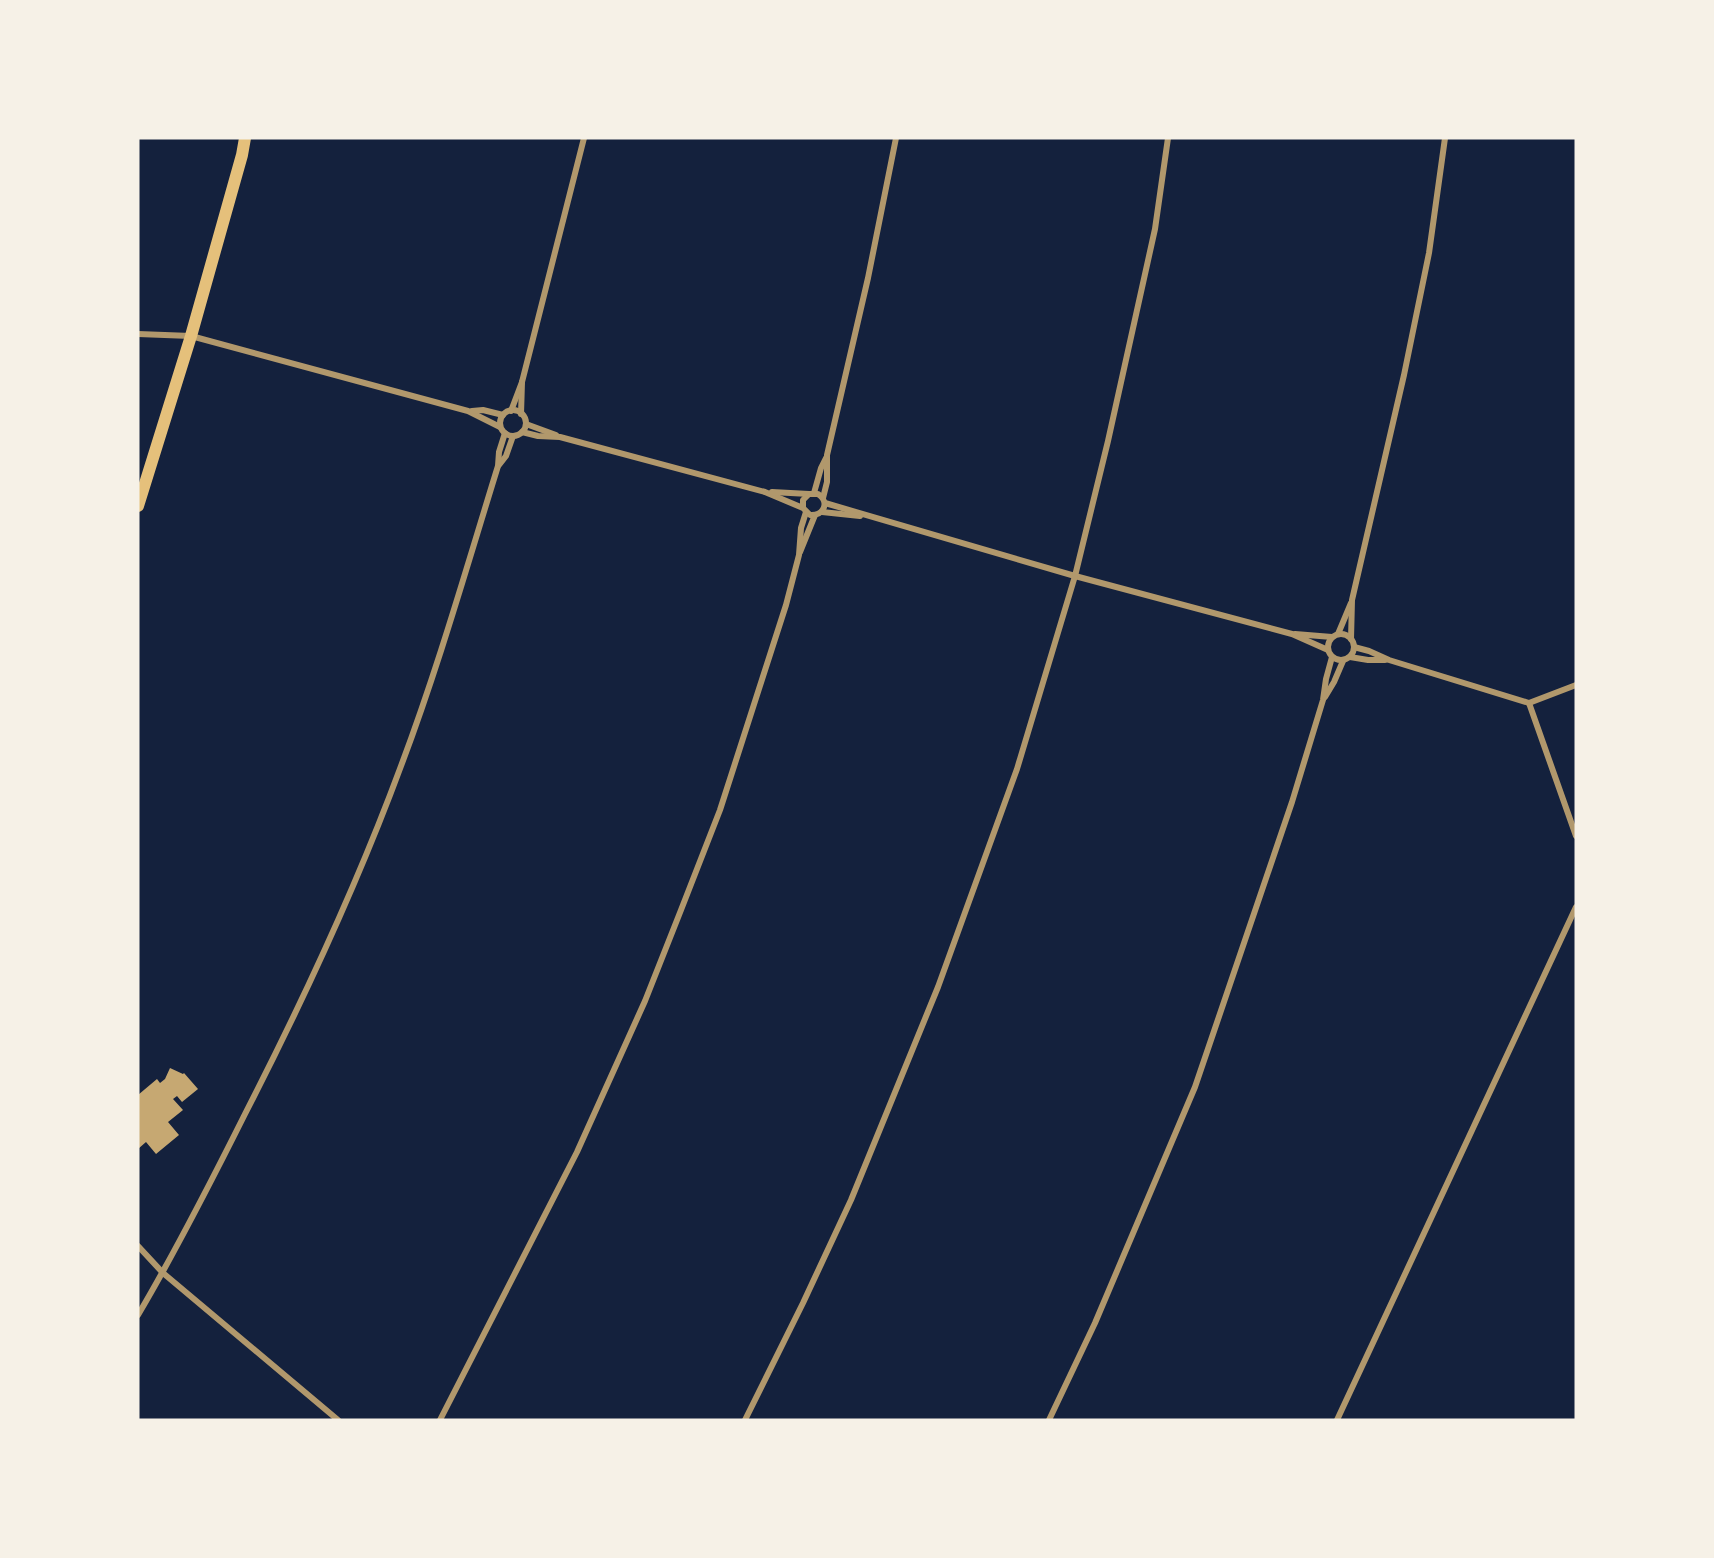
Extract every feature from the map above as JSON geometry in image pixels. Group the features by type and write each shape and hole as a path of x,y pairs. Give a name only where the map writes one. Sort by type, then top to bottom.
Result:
{"main road":[{"path":"138,506 191,336 245,138"}],"street":[{"path":"468,411 483,410 503,415 511,411 522,382 584,138"},
{"path":"822,512 827,455 868,278 896,138"},
{"path":"745,1420 851,1200 938,987 1017,769 1075,576 1111,429 1155,229 1168,138"},
{"path":"1350,657 1354,647 1351,639 1352,600 1404,375 1429,253 1445,138"},
{"path":"138,334 191,336 468,411 513,436 522,432 538,436 560,437"},
{"path":"522,382 521,414 526,424 560,437 765,492 815,515"},
{"path":"511,411 521,414"},
{"path":"500,427 503,415"},
{"path":"522,432 526,424"},
{"path":"138,1315 163,1273 282,1041 377,828 424,699 498,465 499,452 505,433"},
{"path":"498,465 506,456 513,436"},
{"path":"440,1420 578,1152 645,1001 720,810 786,605 798,555 805,510 803,500 812,493 827,455"},
{"path":"765,492 812,493 864,516 1292,634 1328,650"},
{"path":"798,555 815,515 822,512 864,516"},
{"path":"1342,661 1332,657 1328,650 1329,641 1335,636 1352,600"},
{"path":"1292,634 1345,635 1351,639"},
{"path":"1354,647 1529,703 1576,685"},
{"path":"1049,1420 1103,1305 1195,1087 1292,802 1323,700 1332,657"},
{"path":"1323,700 1335,682 1342,661 1350,657 1389,660"},
{"path":"1529,703 1576,836"},
{"path":"1337,1420 1576,907"},
{"path":"138,1246 163,1273 338,1420"}],"building":[{"path":"170,1068 184,1073 198,1089 182,1102 177,1096 173,1099 183,1110 168,1122 179,1135 156,1154 146,1142 138,1149 138,1095 157,1079 160,1083 165,1079"}]}
